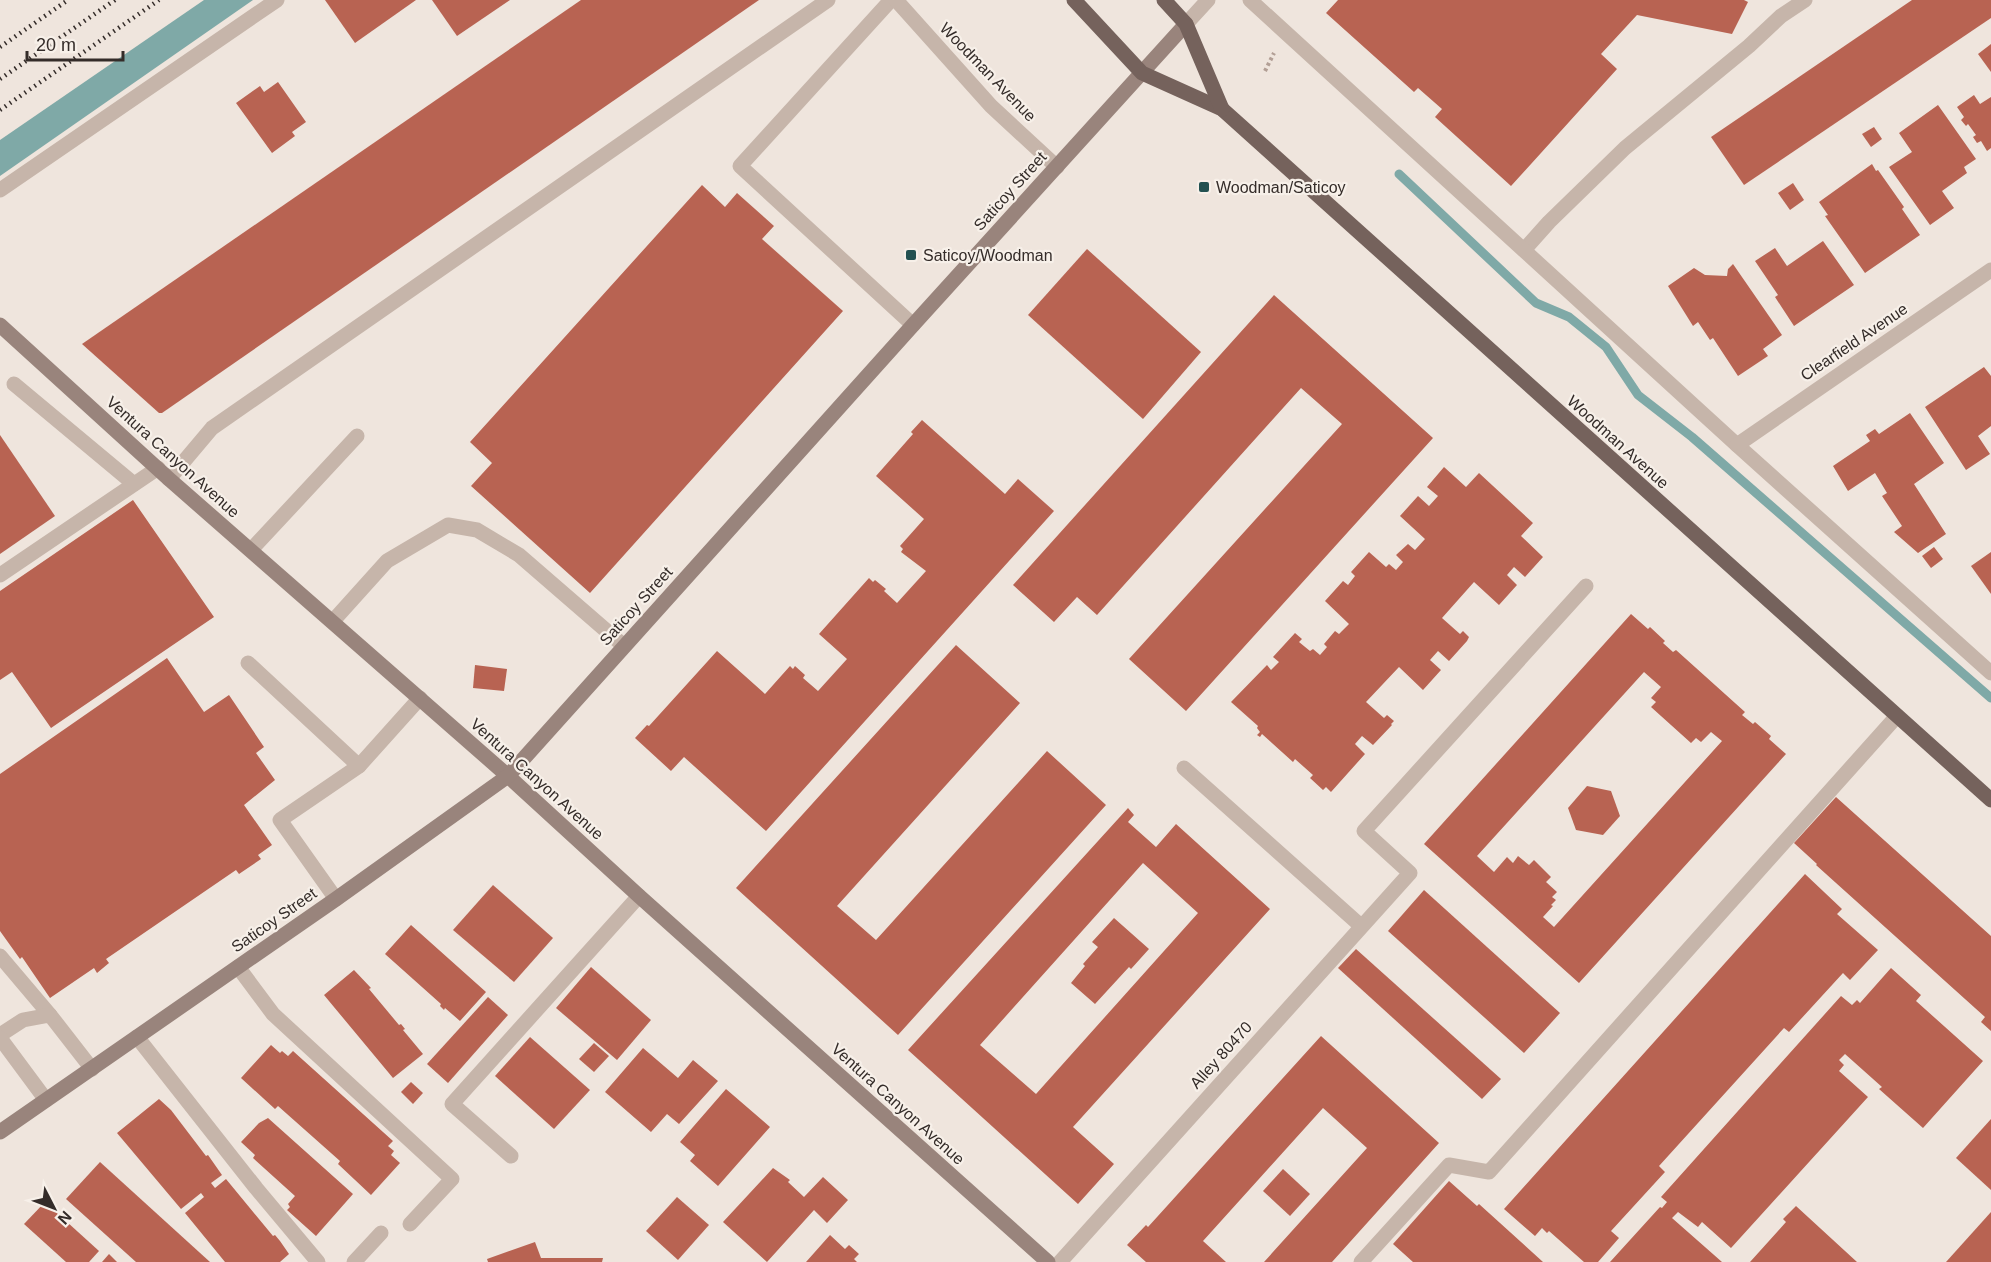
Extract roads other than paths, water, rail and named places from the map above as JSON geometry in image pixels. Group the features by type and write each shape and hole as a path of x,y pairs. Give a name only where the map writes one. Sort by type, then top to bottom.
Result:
{"main road":[{"name":"Woodman Avenue","path":"1074,0 1142,73 1222,109 1991,800"},
{"name":"Woodman Avenue","path":"1164,0 1186,24 1222,109"}],"street":[{"path":"0,190 277,0"},
{"path":"0,575 134,484 163,473 212,428 828,0"},
{"path":"891,0 740,166 913,325"},
{"name":"Woodman Avenue","path":"896,0 991,106 1057,166"},
{"name":"Saticoy Street","path":"0,1132 508,776 1208,0"},
{"path":"1250,0 1737,445 1991,673"},
{"path":"1524,250 1549,222 1625,148 1749,46 1781,16 1804,0"},
{"name":"Clearfield Avenue","path":"1737,445 1991,270"},
{"name":"Ventura Canyon Avenue","path":"0,325 163,473 508,776 1048,1262"},
{"path":"14,384 134,484"},
{"path":"251,550 357,436"},
{"path":"333,621 387,561 448,525 477,530 519,555 624,646"},
{"name":"Alley 80470","path":"1060,1262 1410,873 1364,831 1586,586"},
{"path":"248,663 359,766"},
{"path":"336,898 280,820 359,766 420,698"},
{"path":"1361,1262 1449,1165 1489,1172 1897,716"},
{"path":"1184,768 1361,926"},
{"path":"511,1156 452,1104 639,896"},
{"path":"0,956 92,1069"},
{"path":"238,967 273,1014 452,1179 410,1224"},
{"path":"46,1100 0,1037 23,1020 50,1015"},
{"path":"137,1037 256,1188 318,1262"},
{"path":"354,1262 381,1233"}],"water":[{"path":"204,0 253,0 0,176 0,140"}],"waterway":[{"path":"1399,174 1536,303 1569,317 1606,347 1638,395 1692,437 1991,698"}],"railway":[{"path":"0,47 68,0"},
{"path":"0,79 115,0"},
{"path":"0,110 159,0"}],"place":[{"name":"Woodman/Saticoy","path":"1204,187"},
{"name":"Saticoy/Woodman","path":"911,255"}]}
